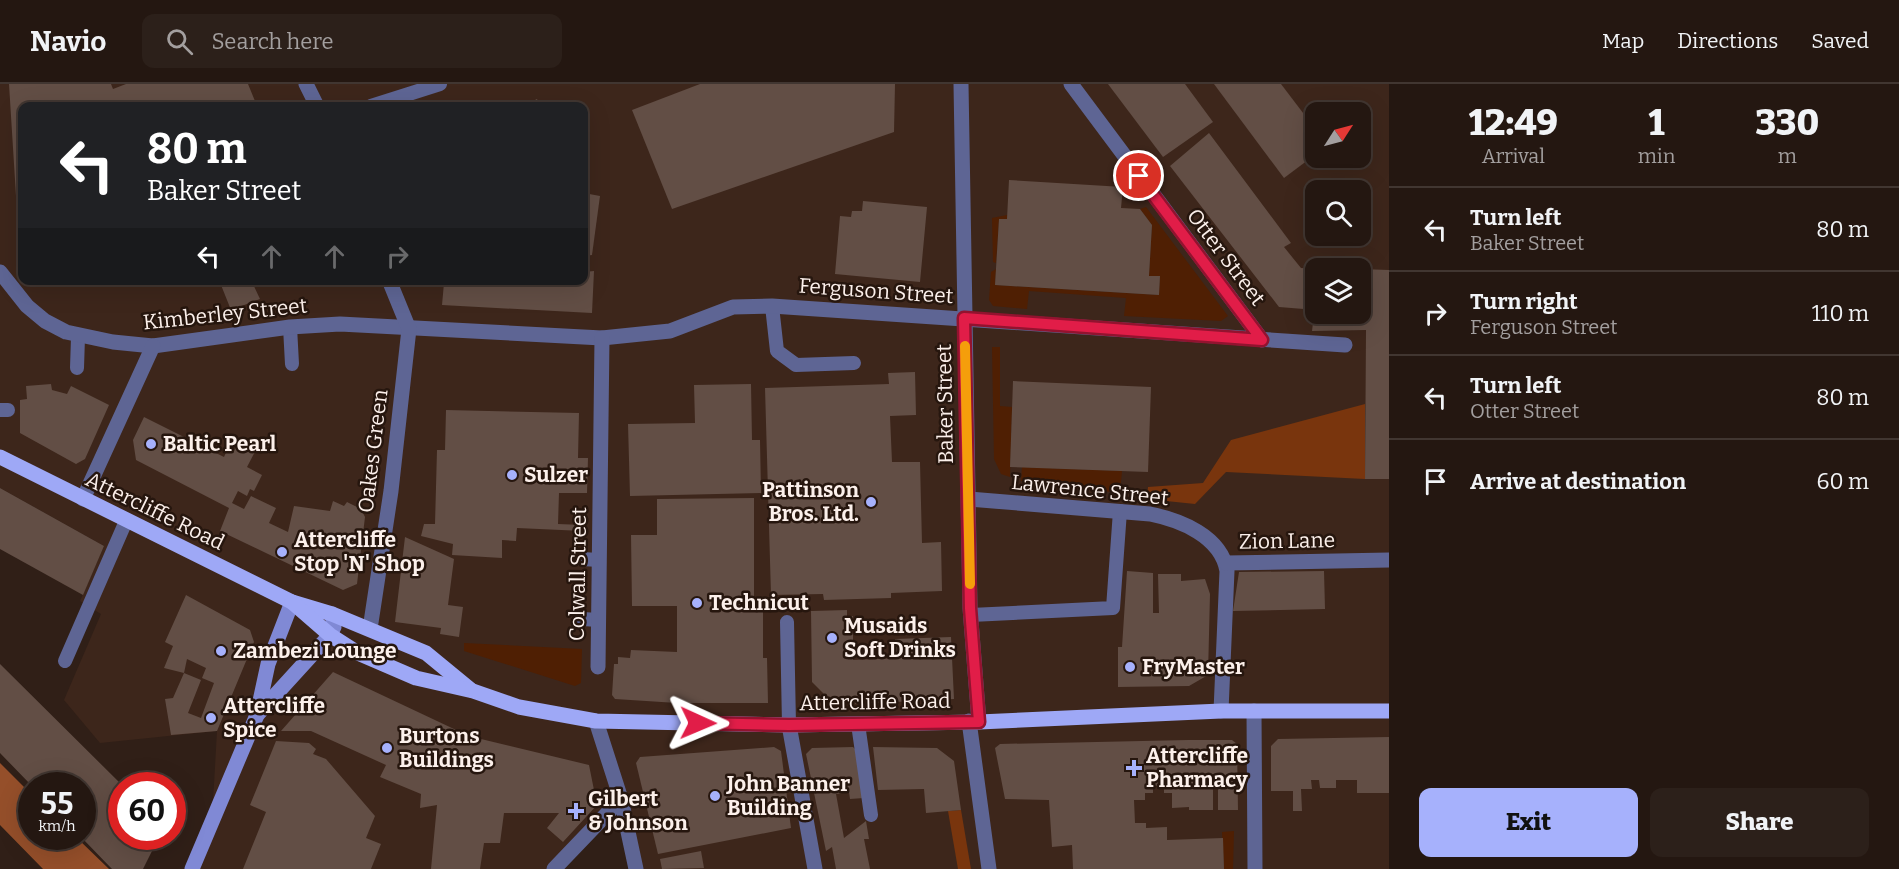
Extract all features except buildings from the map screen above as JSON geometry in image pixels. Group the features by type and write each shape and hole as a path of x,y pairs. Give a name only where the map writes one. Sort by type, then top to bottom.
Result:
{"main road":[{"name":"Attercliffe Road","path":"0,457 292,602 332,614 426,653 473,691"},
{"name":"Attercliffe Road","path":"292,602 330,635 358,653 416,678 473,691 519,707 596,721 789,725 974,722 1221,711 1389,711"},
{"path":"192,869 257,715 268,664 292,602"},
{"path":"257,715 330,635 334,627 332,614"}],"street":[{"path":"306,84 315,102"},
{"name":"Baker Street","path":"961,84 974,722 989,869"},
{"name":"Otter Street","path":"1071,84 1262,340"},
{"name":"Kimberley Street","path":"0,272 27,306 45,321 78,337 153,346 290,327 340,324 409,329"},
{"name":"Oakes Green","path":"370,629 390,491 409,329 391,285"},
{"name":"Ferguson Street","path":"409,329 602,338 670,331 733,306 772,306 1345,345"},
{"name":"Colwall Street","path":"598,667 590,620 599,560 602,338"},
{"path":"83,499 153,346"},
{"name":"Lawrence Street","path":"969,500 1120,511 1169,518 1187,525 1205,537 1226,563"},
{"name":"Zion Lane","path":"1221,711 1226,563 1389,560"},
{"path":"1254,711 1255,869"},
{"path":"596,721 621,799 636,869"},
{"path":"789,725 815,869"},
{"path":"554,869 621,799"}],"lane":[{"path":"383,102 440,84"},
{"path":"772,306 777,351 796,365 854,363"},
{"path":"290,327 292,364"},
{"path":"77,368 78,337"},
{"path":"971,615 1113,608 1120,511"},
{"path":"65,661 126,521"},
{"path":"582,559 599,560"},
{"path":"787,622 789,725"},
{"path":"858,724 872,815"}],"shaded area":[{"path":"0,84 1389,84 1389,869 636,869 621,800 554,869 192,869 212,820 217,731 100,743 64,700 101,614 80,601 104,546 0,488"},
{"path":"1146,207 1228,316 1221,321 1124,316 1126,298 1029,291 1027,309 993,306 989,300 991,272 996,269 995,285 1159,295 1160,276 1149,276 1152,225 1140,209"},
{"path":"1007,215 1007,219 999,219 996,263 993,262 992,218"},
{"path":"992,347 1000,347 1000,406 1012,407 1010,477 1001,474 994,459"},
{"path":"1365,404 1365,479 1226,472 1195,504 1147,499 1148,487 1203,483 1231,440"},
{"path":"1022,467 1122,471 1120,493 1021,481"},
{"path":"464,643 582,649 581,683 575,686 464,651"},
{"path":"0,763 18,781 18,843 0,825"},
{"path":"961,810 971,869 958,869 948,811"},
{"path":"1234,831 1233,869 1224,869 1222,832"},
{"path":"24,850 89,850 109,869 43,869"}],"slow traffic":[{"path":"965,346 970,584"}],"place":[{"name":"Baltic Pearl","path":"151,444"},
{"name":"Sulzer","path":"512,475"},
{"name":"Pattinson Bros. Ltd.","path":"871,502"},
{"name":"Attercliffe Stop 'N' Shop","path":"282,552"},
{"name":"Technicut","path":"697,603"},
{"name":"Musaids Soft Drinks","path":"832,638"},
{"name":"Zambezi Lounge","path":"221,651"},
{"name":"FryMaster","path":"1130,667"},
{"name":"Attercliffe Spice","path":"211,718"},
{"name":"Burtons Buildings","path":"387,748"},
{"name":"Attercliffe Pharmacy","path":"1134,768"},
{"name":"John Banner Building","path":"715,796"},
{"name":"Gilbert & Johnson","path":"576,811"}],"route":[{"path":"698,723 789,725 979,722 970,608 964,318 1262,340 1139,176"}]}
